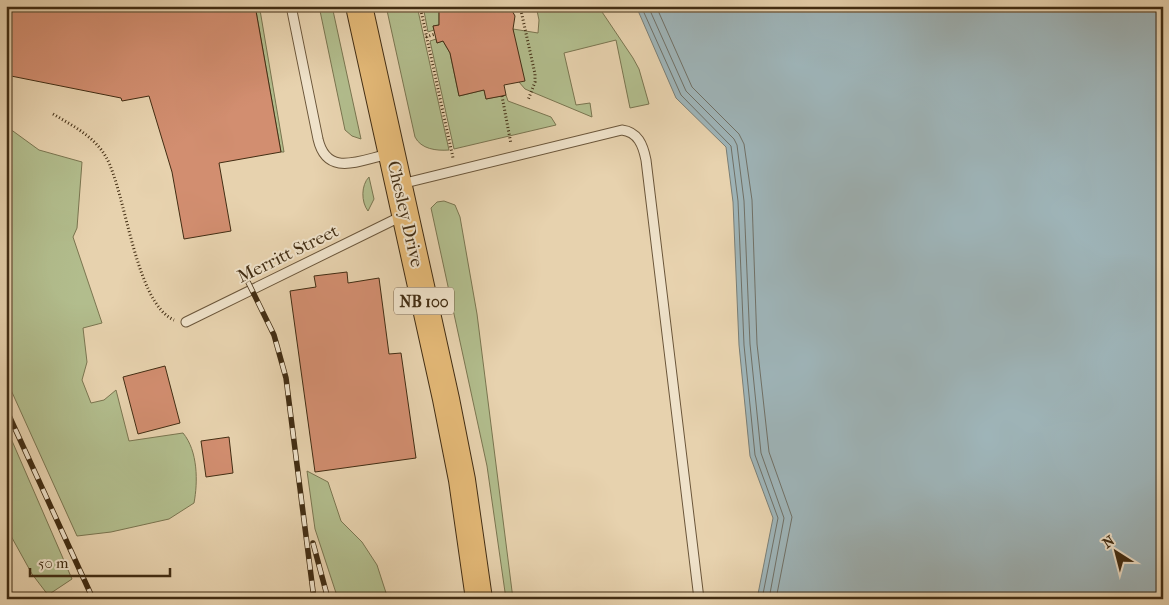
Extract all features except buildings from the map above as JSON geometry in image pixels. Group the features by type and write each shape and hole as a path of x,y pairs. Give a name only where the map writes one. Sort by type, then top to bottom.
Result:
{"main road":[{"name":"Chesley Drive","path":"359,6 460,471 478,599"}],"lane":[{"path":"291,6 318,139 324,156 329,161 344,163 391,154"},
{"path":"398,184 622,130 635,135 643,148 699,599"},
{"name":"Merritt Street","path":"186,322 405,215"}],"path":[{"path":"420,6 456,170"},
{"path":"520,6 535,74 535,82 528,100"},
{"path":"426,37 435,34"},
{"path":"502,96 514,156"},
{"path":"53,114 83,132 97,144 106,156 112,171 133,249 146,283 164,313 171,319 186,322"}],"green space":[{"path":"319,6 332,6 361,139 352,136 345,130"},
{"path":"386,6 417,6 449,150 425,147 415,137"},
{"path":"423,6 439,6 439,25 433,26 434,30 428,32"},
{"path":"536,6 598,6 639,69 649,104 630,108 616,40 564,53 576,105 590,103 592,117 525,89 519,82 513,29 538,33 539,20"},
{"path":"260,10 284,152 281,152 256,11"},
{"path":"436,39 437,43 443,41 450,53 459,96 484,90 486,99 506,95 508,101 551,117 556,125 454,149 430,41"},
{"path":"6,126 39,150 82,162 77,228 73,237 102,323 83,328 87,362 82,380 91,403 104,400 116,390 129,441 183,433 188,440 196,467 194,503 169,519 111,532 77,536 6,379"},
{"path":"369,177 374,199 368,211 364,203 363,194 364,184"},
{"path":"444,201 455,205 460,217 477,314 513,599 506,599 487,466 431,208 437,202"},
{"path":"6,427 72,579 48,595 32,574 6,527"},
{"path":"307,471 328,482 341,521 362,542 377,565 388,599 338,599 315,529"}],"water":[{"path":"636,6 1163,6 1163,599 757,599 773,518 750,456 739,345 733,202 726,147 676,98"}],"railway":[{"path":"248,282 274,335 286,378 314,599"},
{"path":"6,409 93,599"},
{"path":"313,543 328,599"}]}
